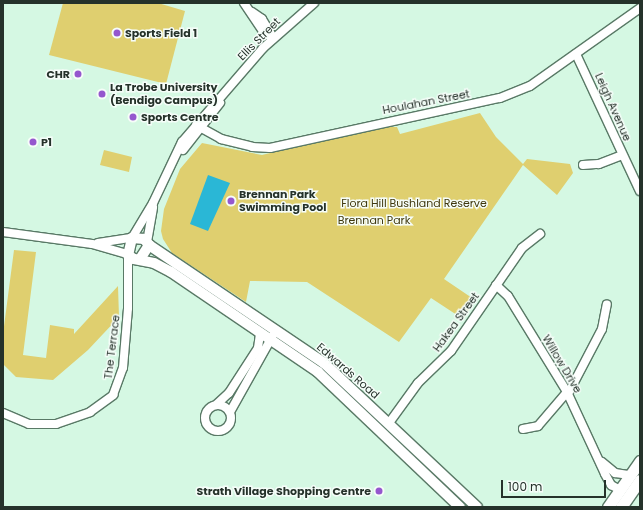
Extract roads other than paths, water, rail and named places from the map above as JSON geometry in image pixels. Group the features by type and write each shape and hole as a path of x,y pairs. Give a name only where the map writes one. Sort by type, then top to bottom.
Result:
{"main road":[{"path":"621,507 637,476 640,461"},
{"path":"608,507 620,490 627,488 637,476"}],"street":[{"path":"244,3 265,34 273,37"},
{"name":"Ellis Street","path":"132,238 153,203 172,160 198,126 273,37 314,3"},
{"name":"Houlahan Street","path":"198,126 221,139 245,146 276,146 509,96 530,86 640,8"},
{"name":"Leigh Avenue","path":"576,54 640,191"},
{"path":"583,165 599,164 622,155"},
{"name":"Ellis Street","path":"148,244 153,203"},
{"path":"3,232 92,244 128,255 132,238 92,244"},
{"name":"Hakea Street","path":"389,423 418,383 451,351 522,248 540,234"},
{"name":"Edwards Road","path":"132,238 148,244 324,364 389,423 477,507"},
{"path":"139,260 148,244"},
{"name":"Edwards Road","path":"128,255 171,272 328,381 460,507"},
{"name":"The Terrace","path":"3,413 29,424 56,424 90,412 113,395 123,368 128,255"},
{"name":"The Terrace","path":"128,276 139,260"},
{"name":"Willow Drive","path":"496,285 508,296 567,393 612,485 620,490"},
{"path":"523,429 538,426 567,393 602,329 607,304"},
{"path":"260,333 258,348 229,393 218,404 209,408 206,415 211,428 225,429 230,423 230,412 272,341 272,328"},
{"path":"218,404 230,412"},
{"name":"Willow Drive","path":"600,461 615,473 637,476"}],"water":[{"path":"208,175 230,183 208,231 190,224"}],"place":[{"name":"Sports Field 1","path":"117,33"},
{"name":"CHR","path":"78,74"},
{"name":"La Trobe University (Bendigo Campus)","path":"102,94"},
{"name":"Sports Centre","path":"133,117"},
{"name":"P1","path":"33,142"},
{"name":"Brennan Park Swimming Pool","path":"231,201"},
{"name":"Strath Village Shopping Centre","path":"379,491"}],"park label":[{"name":"Flora Hill Bushland Reserve","path":"414,203"},
{"name":"Brennan Park","path":"374,220"}]}
